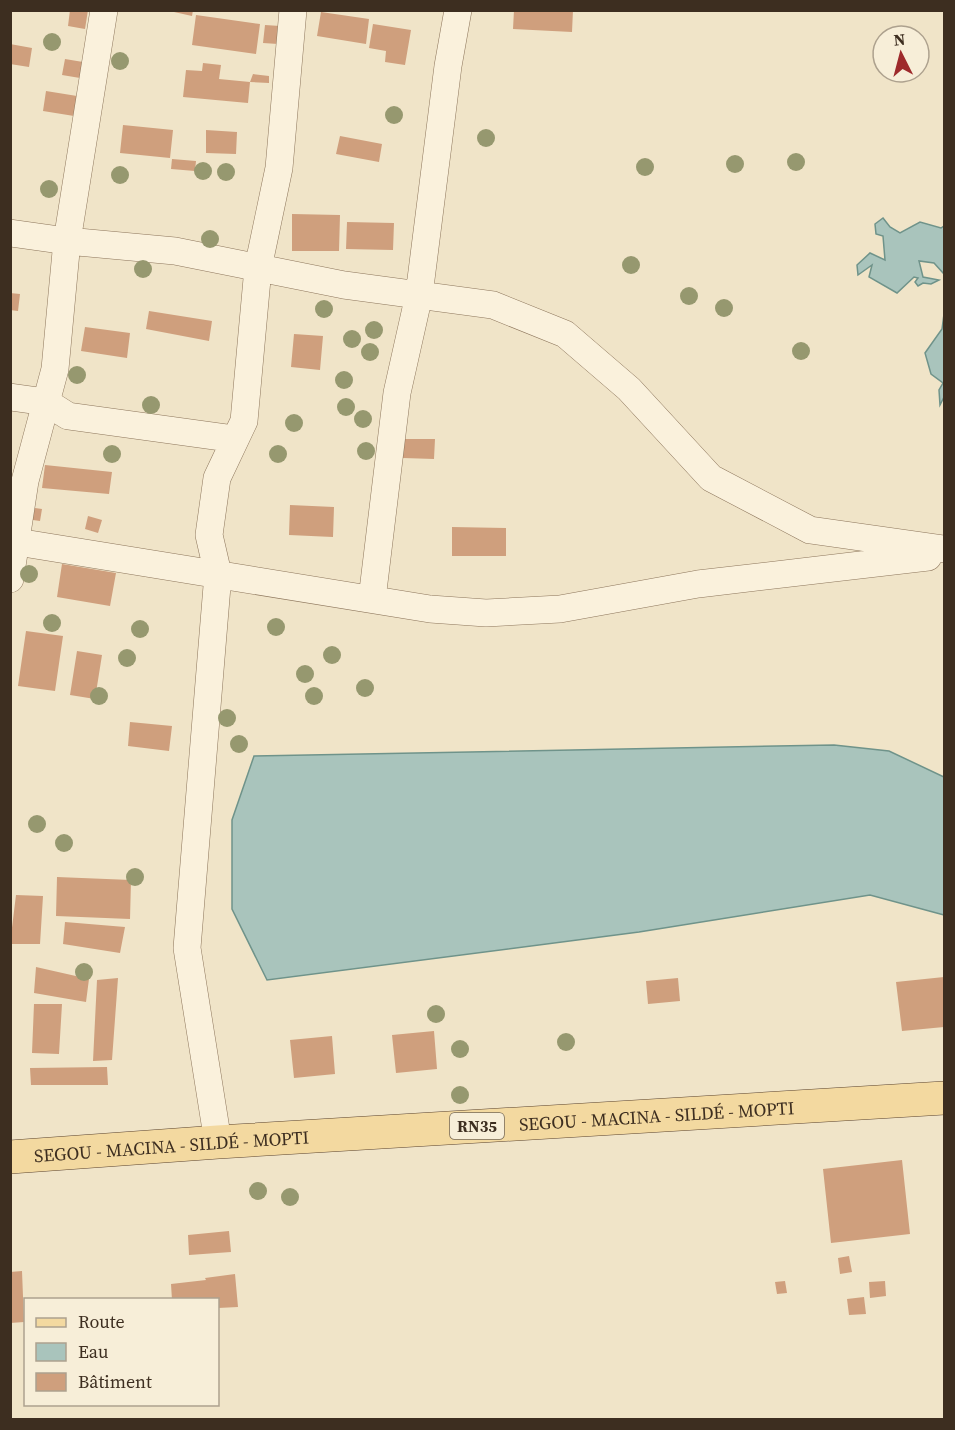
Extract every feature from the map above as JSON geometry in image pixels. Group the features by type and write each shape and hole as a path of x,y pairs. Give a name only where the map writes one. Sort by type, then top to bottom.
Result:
{"main road":[{"name":"SEGOU - MACINA - SILDÉ - MOPTI","path":"10,1157 218,1142 945,1098"}],"street":[{"path":"10,579 14,540 25,481 55,369 67,241 104,10"},
{"path":"218,1142 187,948 218,574 209,535 217,478 244,421 258,267 279,168 293,10"},
{"path":"372,600 397,393 419,295 448,66 458,10"},
{"path":"10,233 175,251 344,285 493,305 566,334 629,389 711,478 810,530 945,549"},
{"path":"10,397 46,402 68,416 235,439"},
{"path":"14,540 430,609 486,613 560,609 698,584 945,555"}],"water":[{"path":"883,218 890,227 900,233 920,222 941,228 944,226 944,274 934,263 919,261 923,277 939,280 918,286 915,282 918,278 914,277 897,293 869,277 872,265 858,275 857,265 870,253 885,260 883,236 876,234 875,224"},
{"path":"944,314 944,397 940,405 939,390 943,383 931,374 925,353 942,329"},
{"path":"834,745 889,751 944,777 944,915 870,895 639,932 267,980 232,909 232,820 254,756"}],"building":[{"path":"70,10 88,10 85,29 68,26"},
{"path":"165,10 193,10 192,16"},
{"path":"514,10 573,10 572,32 513,29"},
{"path":"321,12 369,19 366,44 317,36"},
{"path":"196,15 260,24 256,54 192,45"},
{"path":"373,24 411,30 405,65 385,62 386,51 369,48"},
{"path":"265,25 280,26 278,44 263,43"},
{"path":"10,44 32,48 29,67 10,64"},
{"path":"65,59 83,62 80,78 62,75"},
{"path":"203,63 221,65 219,79 250,82 248,103 183,97 186,70 202,71"},
{"path":"253,74 269,76 269,83 250,82"},
{"path":"46,91 77,96 74,116 43,111"},
{"path":"123,125 173,130 170,158 120,153"},
{"path":"206,130 237,132 236,154 206,153"},
{"path":"340,136 382,144 379,162 336,154"},
{"path":"172,159 196,161 195,171 171,169"},
{"path":"292,214 340,215 339,251 292,251"},
{"path":"347,222 394,223 393,250 346,249"},
{"path":"10,293 20,294 18,311 10,310"},
{"path":"149,311 212,321 209,341 146,329"},
{"path":"85,327 130,333 127,358 81,351"},
{"path":"294,334 323,336 320,370 291,367"},
{"path":"403,439 435,439 434,459 403,458"},
{"path":"45,465 112,472 109,494 42,488"},
{"path":"290,505 334,507 333,537 289,535"},
{"path":"28,507 42,509 40,521 26,519"},
{"path":"88,516 102,520 98,533 85,529"},
{"path":"452,527 506,528 506,556 452,556"},
{"path":"62,564 116,573 110,606 57,597"},
{"path":"26,631 63,636 55,691 18,686"},
{"path":"77,651 102,655 95,699 70,695"},
{"path":"130,722 172,726 169,751 128,746"},
{"path":"57,877 131,880 130,919 56,916"},
{"path":"16,895 43,896 40,944 10,944"},
{"path":"65,922 125,927 120,953 63,944"},
{"path":"36,967 89,979 86,1002 34,993"},
{"path":"944,977 944,1027 902,1031 896,982"},
{"path":"118,978 112,1060 93,1061 97,980"},
{"path":"678,978 680,1001 648,1004 646,981"},
{"path":"34,1004 62,1004 59,1054 32,1053"},
{"path":"434,1031 437,1069 396,1073 392,1035"},
{"path":"332,1036 335,1074 294,1078 290,1040"},
{"path":"107,1067 108,1085 31,1085 30,1068"},
{"path":"902,1160 910,1234 831,1243 823,1169"},
{"path":"229,1231 231,1252 189,1255 188,1235"},
{"path":"849,1256 852,1272 840,1274 838,1258"},
{"path":"22,1271 24,1322 10,1323 10,1272"},
{"path":"235,1274 238,1307 219,1308 219,1298 172,1298 171,1284 206,1280 205,1278"},
{"path":"785,1281 787,1293 777,1294 775,1282"},
{"path":"885,1281 886,1296 870,1298 869,1282"},
{"path":"864,1297 866,1314 849,1315 847,1299"}]}
